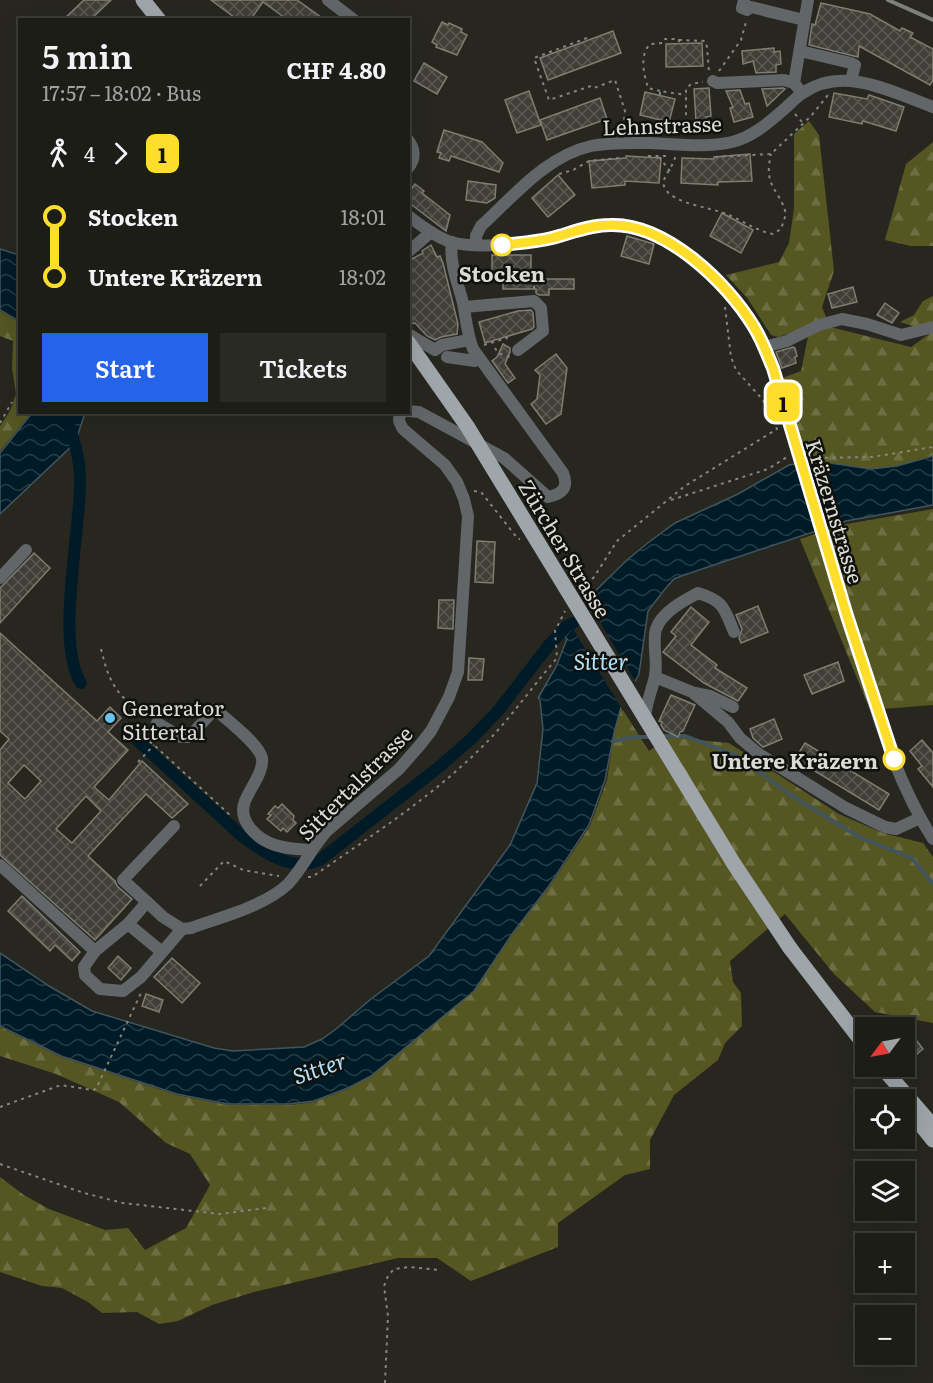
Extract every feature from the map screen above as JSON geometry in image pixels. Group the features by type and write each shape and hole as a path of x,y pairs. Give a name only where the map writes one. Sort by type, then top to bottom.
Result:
{"main road":[{"path":"143,0 157,18"},
{"name":"Zürcher Strasse","path":"410,345 467,426 734,864 790,948 855,1033"},
{"path":"891,1077 933,1126"},
{"path":"915,1117 933,1140"}],"street":[{"path":"328,0 351,18"},
{"path":"798,88 797,42 808,0"},
{"path":"747,6 804,20"},
{"path":"797,42 855,65 851,80"},
{"name":"Lehnstrasse","path":"711,81 717,83 784,80 798,88"},
{"name":"Lehnstrasse","path":"476,244 476,236 481,226 541,171 566,154 589,147 616,143 732,142 762,128 798,88 828,82 851,80 888,90 933,108"},
{"path":"410,144 414,152 413,162 410,166"},
{"name":"Kräzernstrasse","path":"410,217 431,232 452,242 476,244 502,245 532,242 601,225 626,225 648,231 678,248 716,280 744,312 773,368 847,616 893,754 920,818 933,839"},
{"path":"410,250 431,232"},
{"path":"410,411 419,412 504,459 548,497 560,494 566,486 563,473 479,359 469,339 460,273 452,261 452,242"},
{"path":"464,307 534,301 541,308 543,331 513,354"},
{"path":"764,347 788,341 819,325 842,319 901,334 933,327"},
{"path":"410,335 435,350 442,345 469,339"},
{"path":"447,357 475,361 479,359"},
{"name":"Sittertalstrasse","path":"182,929 191,928 267,899 298,875 309,853 327,831 399,769 420,745 445,705 458,672 468,516 458,482 445,465 403,429 399,422 401,414"},
{"path":"0,578 26,550"},
{"path":"646,729 645,709 655,677 656,629 668,613 698,593 720,603 734,632"},
{"path":"655,677 692,692 710,696 733,708"},
{"path":"692,692 728,722 740,738 759,754 846,808 885,827 896,829 920,818"},
{"path":"157,723 181,737 189,737 215,709 258,749 262,757 262,766 244,802 246,824 264,840 275,846 309,853"},
{"path":"147,902 128,924 95,951 84,968 85,975 100,989 123,991 141,977 182,929 123,880 174,825"},
{"path":"0,865 95,951"},
{"path":"128,924 162,952"}],"path":[{"path":"586,38 534,58 539,73 549,100 615,80 625,111 622,137"},
{"path":"686,95 660,93 648,88 643,69 646,48 650,44 663,43 669,38 679,42 705,41 711,81"},
{"path":"681,156 673,154 670,171 664,178 664,187 678,198 725,213 754,228 773,234 780,229 786,214 771,185 768,167 771,154 803,123 831,90"},
{"path":"792,111 803,123"},
{"path":"711,158 771,154"},
{"path":"645,156 658,156 670,171"},
{"path":"557,174 573,170 589,161 618,158"},
{"path":"534,301 535,270"},
{"path":"581,592 594,577 617,541 702,475 777,429 763,400 736,370 731,357 726,302"},
{"path":"485,344 507,338 507,336"},
{"path":"495,348 498,353 513,354"},
{"path":"0,423 12,402"},
{"path":"200,886 224,861 243,870 270,876 312,877 446,781 484,745 556,658 555,631 568,607"},
{"path":"101,649 107,675 117,691 127,702 157,723"},
{"path":"126,723 154,745 234,819 243,825 246,824"},
{"path":"138,762 154,745"},
{"path":"0,1107 62,1085 96,1089 139,996"},
{"path":"0,1164 84,1192 133,1205 220,1214 266,1208"},
{"path":"385,1383 388,1316 384,1286 388,1276 394,1269 410,1267 440,1270"}],"green space":[{"path":"809,121 819,135 834,271 822,307 830,327 911,347 932,332 900,322 914,315 923,301 933,296 933,456 897,466 871,469 830,463 801,463 777,380 801,371 810,327 778,337 771,335 748,299 726,275 779,262 789,243 794,208 794,134"},
{"path":"933,142 933,246 911,246 885,240 906,164"},
{"path":"0,311 18,321 18,414 30,414 0,451 0,426 10,411 16,394 12,368 13,341 0,336"},
{"path":"933,509 933,705 870,710 800,539 847,524"},
{"path":"621,707 649,751 670,737 729,743 839,814 883,833 923,843 933,857 933,1023 915,1020 915,1017 875,1012 834,974 785,914 730,961 733,982 741,993 742,1026 725,1043 718,1060 674,1095 650,1140 650,1169 625,1175 558,1223 558,1247 471,1281 437,1258 398,1258 254,1292 212,1305 178,1321 159,1324 137,1312 102,1313 88,1302 62,1288 42,1286 0,1272 0,1177 24,1195 49,1209 105,1230 128,1228 145,1250 186,1228 210,1185 190,1154 166,1143 119,1102 56,1074 0,1056 0,1027 61,1057 177,1095 227,1105 290,1105 314,1102 348,1089 371,1076 474,991 590,826 607,780 614,733"}],"water":[{"path":"0,249 18,255 18,320 0,310"},
{"path":"31,414 85,414 75,443 0,514 0,453"},
{"name":"Sitter","path":"933,456 933,505 846,521 674,579 648,611 639,674 621,707 605,780 589,825 549,886 512,934 474,991 371,1076 314,1101 289,1104 227,1104 177,1094 61,1056 0,1026 0,953 92,1011 214,1048 233,1051 304,1047 322,1039 429,956 510,845 537,783 543,729 538,698 556,667 577,609 627,560 675,523 738,494 789,465 830,463 871,469 897,466"}],"pier":[{"path":"585,597 637,684 623,711 570,624 574,607"}],"building":[{"path":"84,0 111,0 92,18 65,18"},
{"path":"211,0 297,0 322,18 285,18 263,2 251,18 235,18"},
{"path":"821,3 870,14 900,31 902,28 913,33 910,37 933,49 933,80 930,85 859,46 858,57 809,45 812,24 815,25"},
{"path":"442,22 462,29 461,32 467,35 457,55 436,47 437,45 432,42"},
{"path":"613,31 621,53 548,80 540,58"},
{"path":"702,43 703,66 666,67 666,44"},
{"path":"774,48 774,52 780,51 781,64 776,65 776,72 756,73 753,61 743,64 742,51"},
{"path":"424,63 447,77 437,94 414,81"},
{"path":"709,88 711,116 706,117 706,121 696,121 694,89"},
{"path":"762,89 785,89 767,106"},
{"path":"740,90 745,104 749,103 753,117 734,122 730,108 733,107 726,91"},
{"path":"529,91 541,125 517,133 505,100"},
{"path":"645,92 675,99 669,122 640,115"},
{"path":"834,93 867,99 869,95 904,107 896,131 863,121 862,124 829,117"},
{"path":"600,98 607,119 547,140 540,120"},
{"path":"444,130 482,142 503,163 499,172 451,156 449,161 439,158 441,153 437,152"},
{"path":"750,154 752,181 718,182 718,185 681,183 682,158 714,159 714,157"},
{"path":"626,156 661,158 659,183 625,181 625,185 592,188 589,161 626,158"},
{"path":"558,175 575,195 548,217 532,198"},
{"path":"468,181 496,185 495,198 487,203 466,200"},
{"path":"415,184 424,191 422,193 450,215 446,231 410,204 410,190"},
{"path":"722,213 753,230 741,253 710,236"},
{"path":"627,236 654,244 649,264 621,256"},
{"path":"431,245 443,263 458,324 457,334 435,340 427,336 415,323 410,324 410,260 423,253 422,251"},
{"path":"492,255 531,255 531,279 574,279 574,289 549,289 549,295 539,295 536,289 503,289 503,279 492,279"},
{"path":"853,287 857,302 832,308 828,294"},
{"path":"885,303 899,313 892,323 877,315"},
{"path":"531,310 534,327 532,329 485,343 479,322 518,311"},
{"path":"503,344 510,348 505,364 515,378 508,383 492,361 497,357"},
{"path":"793,347 797,356 795,357 796,363 782,368 776,352"},
{"path":"556,354 567,368 561,414 546,424 531,404 537,399 540,375 535,370"},
{"path":"477,541 495,542 493,583 475,582"},
{"path":"34,553 50,568 0,623 0,588"},
{"path":"439,600 454,600 453,629 438,628"},
{"path":"758,606 768,632 741,643 739,638 742,629 736,615"},
{"path":"691,607 709,622 691,645 717,665 715,668 747,688 738,701 704,683 663,652 676,636 671,632"},
{"path":"0,633 97,721 110,707 121,718 108,732 128,750 94,787 109,800 142,761 188,804 172,818 146,794 88,856 132,899 95,940 0,855 0,750 9,739 0,731","holes":["24,765 41,781 25,799 8,783","86,796 101,811 72,843 56,829"]},
{"path":"469,658 484,659 482,680 468,680"},
{"path":"838,662 844,681 812,694 804,675"},
{"path":"671,695 695,705 678,737 664,730 662,722 659,721"},
{"path":"774,719 782,739 763,747 753,738 750,729"},
{"path":"922,740 933,753 933,787 918,769 922,766 910,751"},
{"path":"805,743 889,794 879,810 795,759"},
{"path":"282,804 294,816 293,820 296,823 287,832 283,828 281,831 267,819 275,806 278,808"},
{"path":"22,896 80,952 72,961 55,945 50,951 8,911"},
{"path":"118,956 131,968 121,980 108,968"},
{"path":"172,958 200,983 182,1003 154,977"},
{"path":"146,994 163,1000 159,1012 142,1006"},
{"path":"915,1039 923,1049 915,1056"}],"waterway":[{"path":"66,414 80,470 71,585 70,641 74,665 81,683"},
{"path":"127,731 243,837 279,859 299,864 309,863 320,860 470,740 498,711 549,645 567,626 573,623"},
{"path":"661,736 685,736 736,755 789,794 859,837 912,858 933,884"},
{"path":"613,741 650,737"}],"railway":[{"path":"888,0 933,20"}],"bus line":[{"name":"1","path":"502,245 549,238 601,225 626,225 648,231 664,239 698,263 744,312 754,327 773,368 847,616 894,759"}],"place":[{"name":"Stocken","path":"502,245"},
{"name":"Generator Sittertal","path":"110,718"},
{"name":"Untere Kräzern","path":"894,759"}]}
